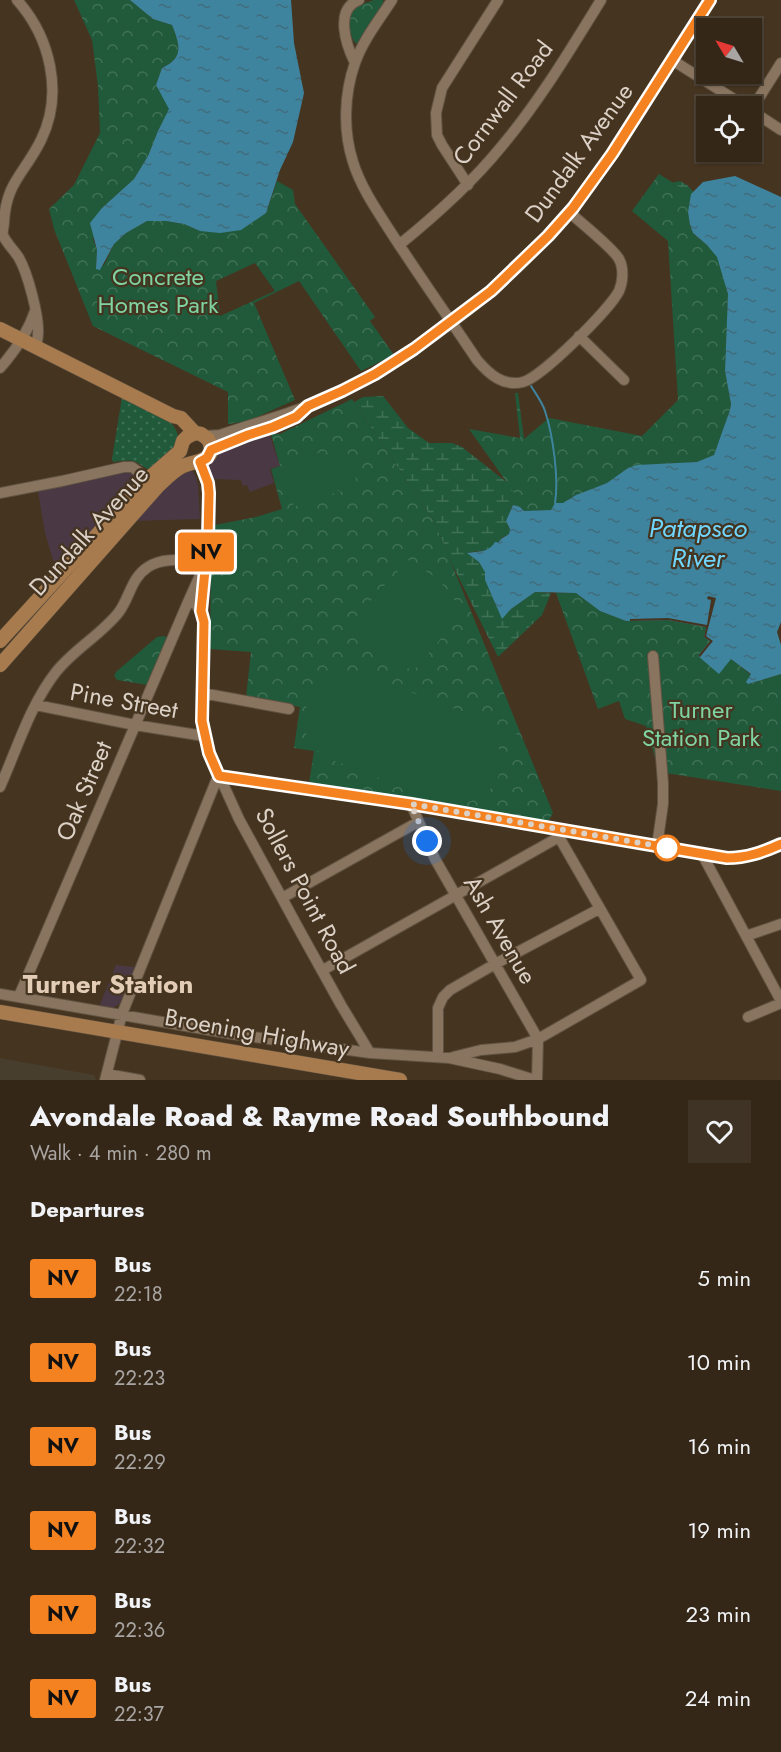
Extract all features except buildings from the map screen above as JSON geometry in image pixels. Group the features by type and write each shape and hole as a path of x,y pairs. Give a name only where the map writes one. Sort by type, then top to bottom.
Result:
{"main road":[{"path":"0,329 173,416 183,433 191,440 210,442 211,450"},
{"path":"191,440 187,459 197,462"},
{"name":"Dundalk Avenue","path":"0,641 191,440"},
{"name":"Dundalk Avenue","path":"0,665 153,482 184,465 207,458 211,450"},
{"name":"Broening Highway","path":"0,1012 361,1077 399,1080"}],"street":[{"path":"16,0 32,20 46,48 52,80 50,114 41,140 8,195 2,234 19,258 27,276 39,332 36,346"},
{"path":"355,63 344,18 351,5 359,0"},
{"path":"392,0 355,63 347,99 346,122 353,162 371,201 399,245 477,360 487,372 499,380 524,382 536,376 579,336 616,296 620,287 622,275 619,259 569,212"},
{"path":"468,185 437,135 436,113 442,88 498,0"},
{"name":"Cornwall Road","path":"399,245 437,215 468,185 501,147 527,114 601,0"},
{"name":"Dundalk Avenue","path":"191,440 220,435 308,406 342,391 375,374 414,349 491,291 548,236 569,212 612,154 710,0"},
{"path":"672,60 729,96"},
{"path":"761,96 781,63"},
{"path":"762,117 781,130"},
{"path":"0,368 10,357 30,324 35,311"},
{"path":"579,336 624,380"},
{"name":"Dundalk Avenue","path":"211,450 296,417 308,406"},
{"name":"Sollers Point Road","path":"197,462 208,483 209,493 201,611 204,622 202,693 204,736 209,753 239,819 341,1005 370,1053"},
{"path":"0,493 124,467 132,467 153,482"},
{"path":"0,787 46,686 57,670 120,610 126,602 132,585 143,570 165,560 206,562"},
{"name":"Oak Street","path":"19,996 206,562"},
{"path":"188,602 195,604 201,611"},
{"path":"653,656 663,783 663,804 657,846"},
{"path":"202,693 289,709"},
{"name":"Pine Street","path":"36,705 204,736"},
{"path":"140,1080 106,1077 117,1032 122,1014 219,776 411,804 558,833 727,858 757,854 781,844"},
{"name":"Ash Avenue","path":"411,804 435,859 538,1039"},
{"path":"282,898 418,822"},
{"path":"322,970 456,896 558,833"},
{"path":"444,1057 515,1047 538,1039 640,980 558,833"},
{"path":"702,854 781,1002 748,1017"},
{"path":"444,1057 438,1008 442,997 495,964 599,909"},
{"path":"746,936 781,924"},
{"path":"0,994 232,1034 370,1053 444,1057 500,1069 536,1080 538,1039"}],"shaded area":[{"path":"269,433 280,466 270,469 274,483 250,492 247,485 243,486 241,480 212,479 208,461 214,451"},
{"path":"185,468 193,472 196,478 200,519 131,521"},
{"path":"124,472 133,474 137,479 136,485 56,570 45,533 38,491"},
{"path":"116,965 135,967 120,1003 113,1008 99,1007"},
{"path":"0,1058 94,1075 96,1080 0,1080"}],"green space":[{"name":"Concrete Homes Park","path":"74,0 130,0 153,19 172,25 178,45 177,55 174,60 162,68 156,85 170,109 148,156 134,179 102,208 93,239 97,250 96,269 104,265 114,244 126,233 147,221 184,224 200,231 266,213 277,181 293,190 295,204 375,317 370,321 394,355 361,371 299,281 254,303 295,400 248,421 228,424 228,392 93,326 54,229 49,209 74,185 100,133 98,86 92,40","holes":["255,263 275,291 220,316 216,281"]},
{"path":"374,0 383,0 384,5 357,44 350,31 349,18 358,7"},
{"path":"659,174 691,194 688,212 693,234 717,257 728,294 725,371 731,404 714,455 697,462 628,468 607,483 576,495 551,510 527,511 469,429 520,438 515,393 518,393 524,439 549,418 642,436 678,400 668,241 632,211"},
{"path":"680,181 693,191 688,214 692,231 716,254 726,285 728,313 725,369 730,410 714,455 697,462 637,465 628,468 607,483 576,495 563,503 555,503 551,510 524,511 513,505 506,521 510,529 509,534 483,551 468,553 486,572 485,580 502,618 535,592 551,593 542,615 498,657 450,560 435,523 354,402 363,397 383,396 408,428 429,443 452,443 462,447 509,484 521,499 529,498 536,505 587,486 632,460 681,455 702,447 706,441 705,431 715,415 717,396 714,377 709,369 717,353 718,345 712,334 713,310 717,297 714,274 706,268 704,249 678,238 675,234 671,206 650,207 642,200 649,188"},
{"path":"122,397 160,414 174,427 178,436 179,446 151,470 133,461 113,462"},
{"path":"352,399 435,523 553,813 547,823 309,783 314,751 294,748 300,707 246,697 251,652 210,649 211,558 215,525 282,509 271,469 280,466 271,434 280,434"},
{"path":"345,445 358,486 339,492 327,451"},
{"path":"325,451 338,492 316,499 313,491 315,499 294,507 281,466"},
{"path":"408,560 438,579 455,601 439,641 413,671 362,641 355,618"},
{"name":"Turner Station Park","path":"556,593 576,593 600,611 626,621 668,620 706,627 710,641 751,675 748,684 781,674 781,791 659,772 646,726 625,719 619,701 598,709"},
{"path":"157,637 168,638 148,685 117,680 114,675 117,671"},
{"path":"345,672 358,672 517,733 513,741 494,735 501,763 499,776 495,783 475,800 449,805 324,756 313,746 306,733 305,718 308,701 322,682"}],"water":[{"path":"130,0 291,0 294,43 304,93 293,142 280,170 266,213 241,230 220,233 200,231 184,224 166,221 147,221 126,233 114,244 100,270 96,269 97,250 90,223 102,208 134,179 148,156 169,109 156,85 162,68 174,60 178,50 172,25 153,19"},
{"name":"Patapsco River","path":"735,176 781,197 781,622 777,632 781,645 781,674 748,684 746,682 751,674 731,659 719,674 698,656 710,641 704,637 706,627 668,620 626,621 600,611 576,593 535,592 511,609 502,619 485,580 485,572 479,562 467,553 486,550 509,534 510,529 506,521 513,505 524,511 551,510 555,503 563,503 576,495 607,483 628,468 637,465 697,462 714,455 731,404 725,371 728,294 717,257 693,233 688,212 691,194 703,182"}],"pier":[{"path":"708,596 716,598 706,636 713,641 700,657 698,656 710,641 704,637 706,627 668,620 630,621 630,619 668,618 707,625 711,600 707,599"}],"waterway":[{"path":"531,386 544,408 548,421 556,470 555,503"}],"bus line":[{"name":"NV","path":"710,0 612,154 573,208 548,236 491,291 452,322 375,374 308,406 296,417 211,450 207,458 200,462 208,483 209,493 208,539 201,611 204,622 202,721 209,753 219,776 411,804 727,858 757,854 781,844"}],"district":[{"name":"Turner Station","path":"108,984"}],"route":[{"path":"427,841 411,804 676,849 667,848"}]}
